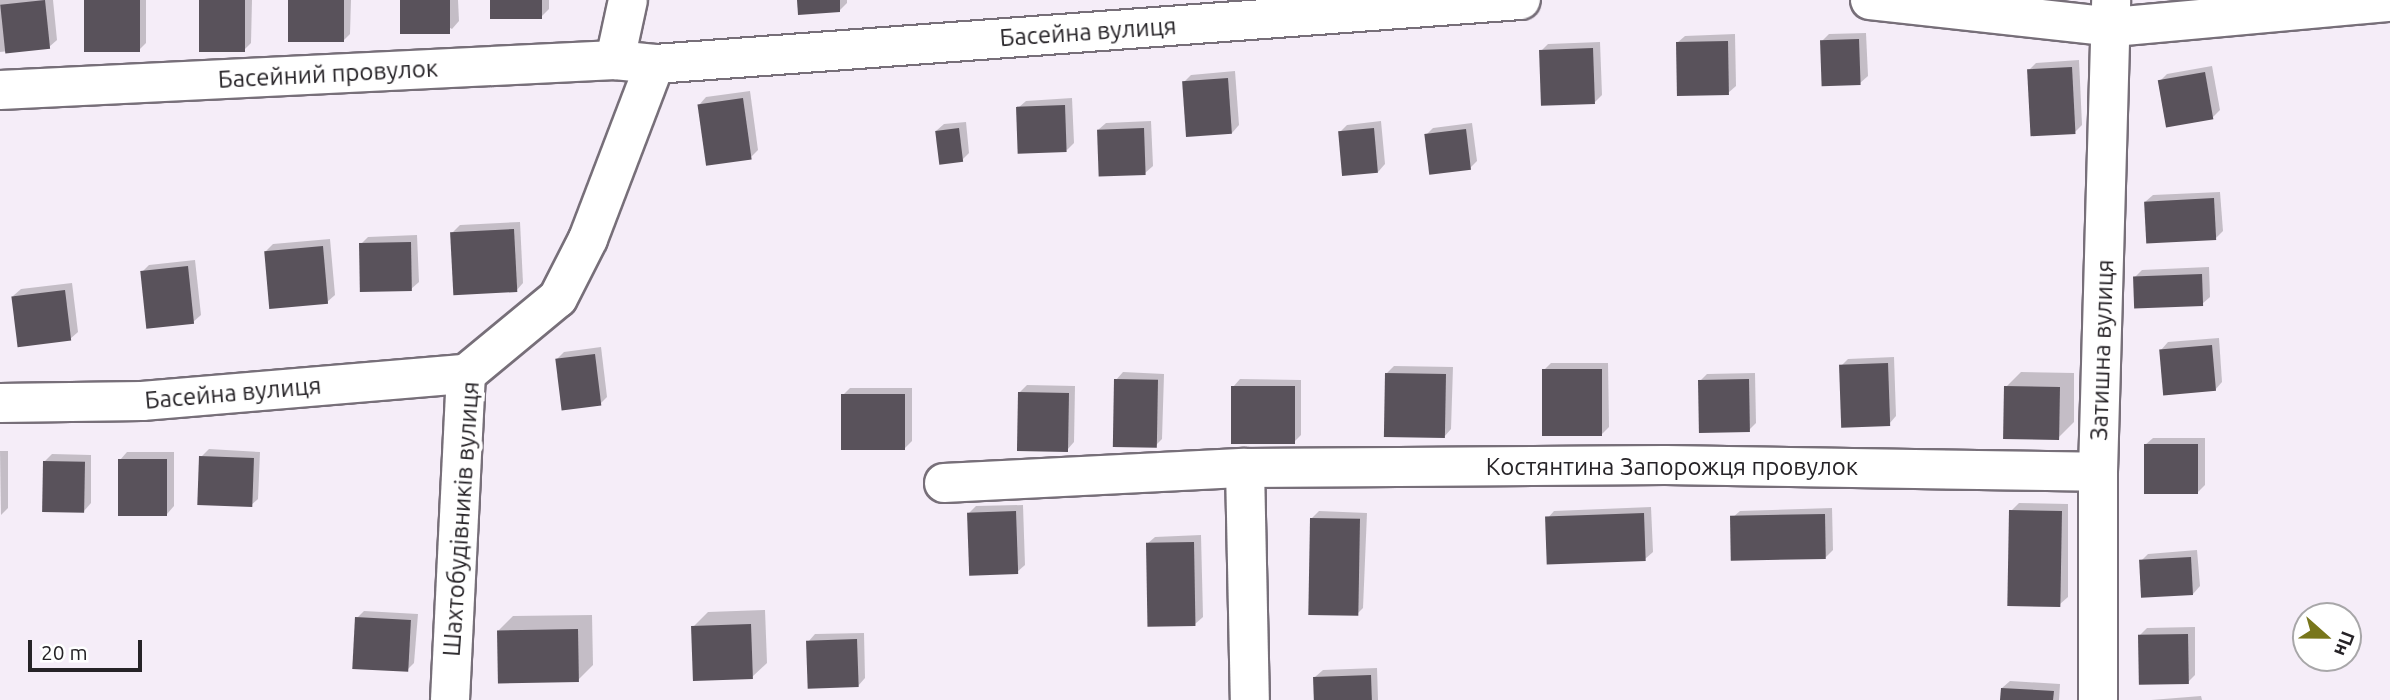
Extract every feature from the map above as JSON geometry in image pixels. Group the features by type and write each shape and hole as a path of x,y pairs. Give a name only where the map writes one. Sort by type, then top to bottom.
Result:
{"street":[{"path":"615,60 628,0"},
{"name":"Басейна вулиця","path":"655,64 1521,0"},
{"path":"1870,0 2112,13 2390,2"},
{"name":"Затишна вулиця","path":"2098,700 2098,472 2112,13"},
{"name":"Басейний провулок","path":"0,90 615,60 655,64"},
{"name":"Шахтобудівників вулиця","path":"450,700 466,374 558,298 588,239 655,64"},
{"name":"Басейна вулиця","path":"0,403 142,401 466,374"},
{"name":"Костянтина Запорожця провулок","path":"944,483 1245,468 1665,465 2098,472"},
{"path":"1245,468 1250,700"}],"building":[{"path":"45,0 50,49 5,53 0,5"},
{"path":"84,0 140,0 140,52 84,52"},
{"path":"199,0 245,0 245,52 199,52"},
{"path":"288,0 344,0 344,42 288,42"},
{"path":"400,0 450,0 450,34 400,34"},
{"path":"490,0 542,0 542,19 490,19"},
{"path":"797,0 840,0 840,12 798,15"},
{"path":"1859,39 1861,85 1822,86 1820,40"},
{"path":"1728,41 1729,95 1677,96 1676,42"},
{"path":"1593,48 1595,104 1541,106 1539,50"},
{"path":"2072,67 2076,134 2031,136 2027,69"},
{"path":"2205,72 2213,119 2166,128 2158,80"},
{"path":"1228,78 1232,134 1186,137 1182,81"},
{"path":"743,98 752,159 706,166 697,104"},
{"path":"1065,105 1067,152 1018,154 1016,107"},
{"path":"959,128 963,162 939,165 935,131"},
{"path":"1144,128 1146,175 1099,177 1097,130"},
{"path":"1374,128 1378,173 1342,176 1338,131"},
{"path":"1466,129 1471,170 1429,175 1424,134"},
{"path":"2214,198 2216,240 2146,244 2144,202"},
{"path":"514,229 517,292 453,295 450,232"},
{"path":"411,242 412,291 360,292 359,243"},
{"path":"323,246 328,304 269,309 264,251"},
{"path":"188,266 194,324 146,329 140,271"},
{"path":"2202,274 2203,306 2134,308 2133,276"},
{"path":"65,290 71,341 18,347 11,297"},
{"path":"2212,345 2216,391 2163,395 2159,350"},
{"path":"595,354 601,406 562,410 555,359"},
{"path":"1888,363 1890,426 1841,428 1839,365"},
{"path":"1542,369 1602,369 1602,436 1542,436"},
{"path":"1385,373 1446,374 1445,438 1384,437"},
{"path":"1114,379 1158,380 1157,448 1113,447"},
{"path":"1749,379 1750,432 1699,433 1698,380"},
{"path":"1231,386 1295,386 1295,444 1231,444"},
{"path":"2004,386 2060,387 2059,440 2003,439"},
{"path":"1018,392 1069,393 1068,452 1017,451"},
{"path":"841,394 905,394 905,450 841,450"},
{"path":"2144,444 2198,444 2198,494 2144,494"},
{"path":"199,456 254,458 252,507 197,505"},
{"path":"118,459 167,459 167,516 118,516"},
{"path":"43,461 85,462 84,513 42,512"},
{"path":"2009,510 2062,511 2060,607 2007,606"},
{"path":"1016,511 1018,574 969,576 967,513"},
{"path":"1644,513 1646,561 1547,564 1545,516"},
{"path":"1825,514 1826,559 1731,561 1730,516"},
{"path":"1310,518 1360,519 1358,616 1308,615"},
{"path":"1194,542 1195,626 1147,627 1146,543"},
{"path":"2191,557 2193,595 2141,598 2139,560"},
{"path":"355,617 411,620 408,672 352,669"},
{"path":"751,624 753,679 693,681 691,626"},
{"path":"578,629 579,682 498,683 497,630"},
{"path":"2188,634 2189,684 2139,685 2138,635"},
{"path":"857,639 859,687 808,689 806,641"},
{"path":"1371,675 1372,700 1314,700 1313,677"},
{"path":"2001,688 2054,691 2053,700 2000,700"}]}
